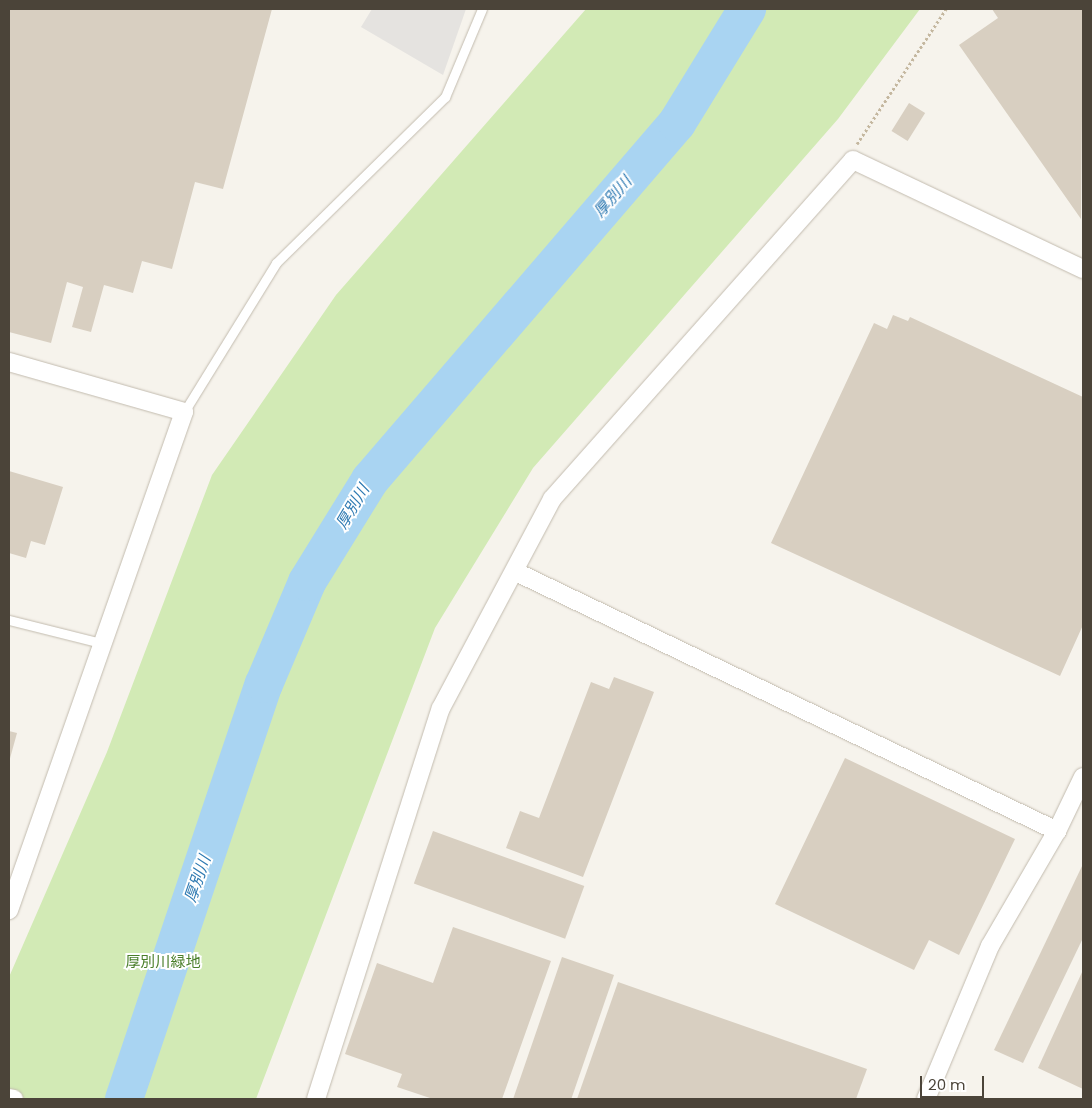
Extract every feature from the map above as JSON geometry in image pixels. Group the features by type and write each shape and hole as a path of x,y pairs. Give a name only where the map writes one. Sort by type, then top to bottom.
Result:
{"street":[{"path":"316,1099 441,708 516,572 552,499 853,160 1083,269"},
{"path":"9,362 184,412 101,643 9,910"},
{"path":"516,572 1057,831"},
{"path":"926,1099 990,946 1057,831 1083,777"},
{"path":"9,1098 14,1099"}],"lane":[{"path":"184,412 276,263 445,97 482,9"},
{"path":"9,620 101,643"}],"path":[{"path":"853,160 858,138 946,9"}],"green space":[{"name":"厚別川緑地","path":"586,9 920,9 838,119 533,468 435,628 256,1099 9,1099 9,977 107,752 212,475 336,295"}],"shaded area":[{"path":"372,9 466,9 443,75 361,27"}],"building":[{"path":"9,9 272,9 223,189 195,182 172,269 142,261 133,293 104,285 91,332 72,327 83,287 67,282 51,343 9,332"},
{"path":"992,9 1083,9 1081,219 959,45 998,18"},
{"path":"909,103 925,113 908,141 892,131"},
{"path":"893,315 908,321 910,317 1083,397 1083,625 1060,676 771,543 874,323 887,329"},
{"path":"9,471 63,487 45,545 31,541 26,558 9,553"},
{"path":"614,677 654,692 583,877 506,848 520,811 539,818 591,682 609,689"},
{"path":"9,731 17,733 9,762"},
{"path":"845,758 1015,839 959,955 929,940 914,970 775,904"},
{"path":"433,831 584,886 565,939 414,884"},
{"path":"1083,864 1083,938 1023,1063 994,1050"},
{"path":"453,927 551,961 502,1099 433,1099 397,1087 402,1074 345,1054 377,963 433,983"},
{"path":"562,957 614,975 571,1099 513,1099"},
{"path":"1083,970 1083,1089 1038,1068"},
{"path":"618,982 867,1069 856,1099 577,1099"}],"waterway":[{"name":"厚別川","path":"124,1099 264,684 307,582 370,480 677,123 747,9"}]}
